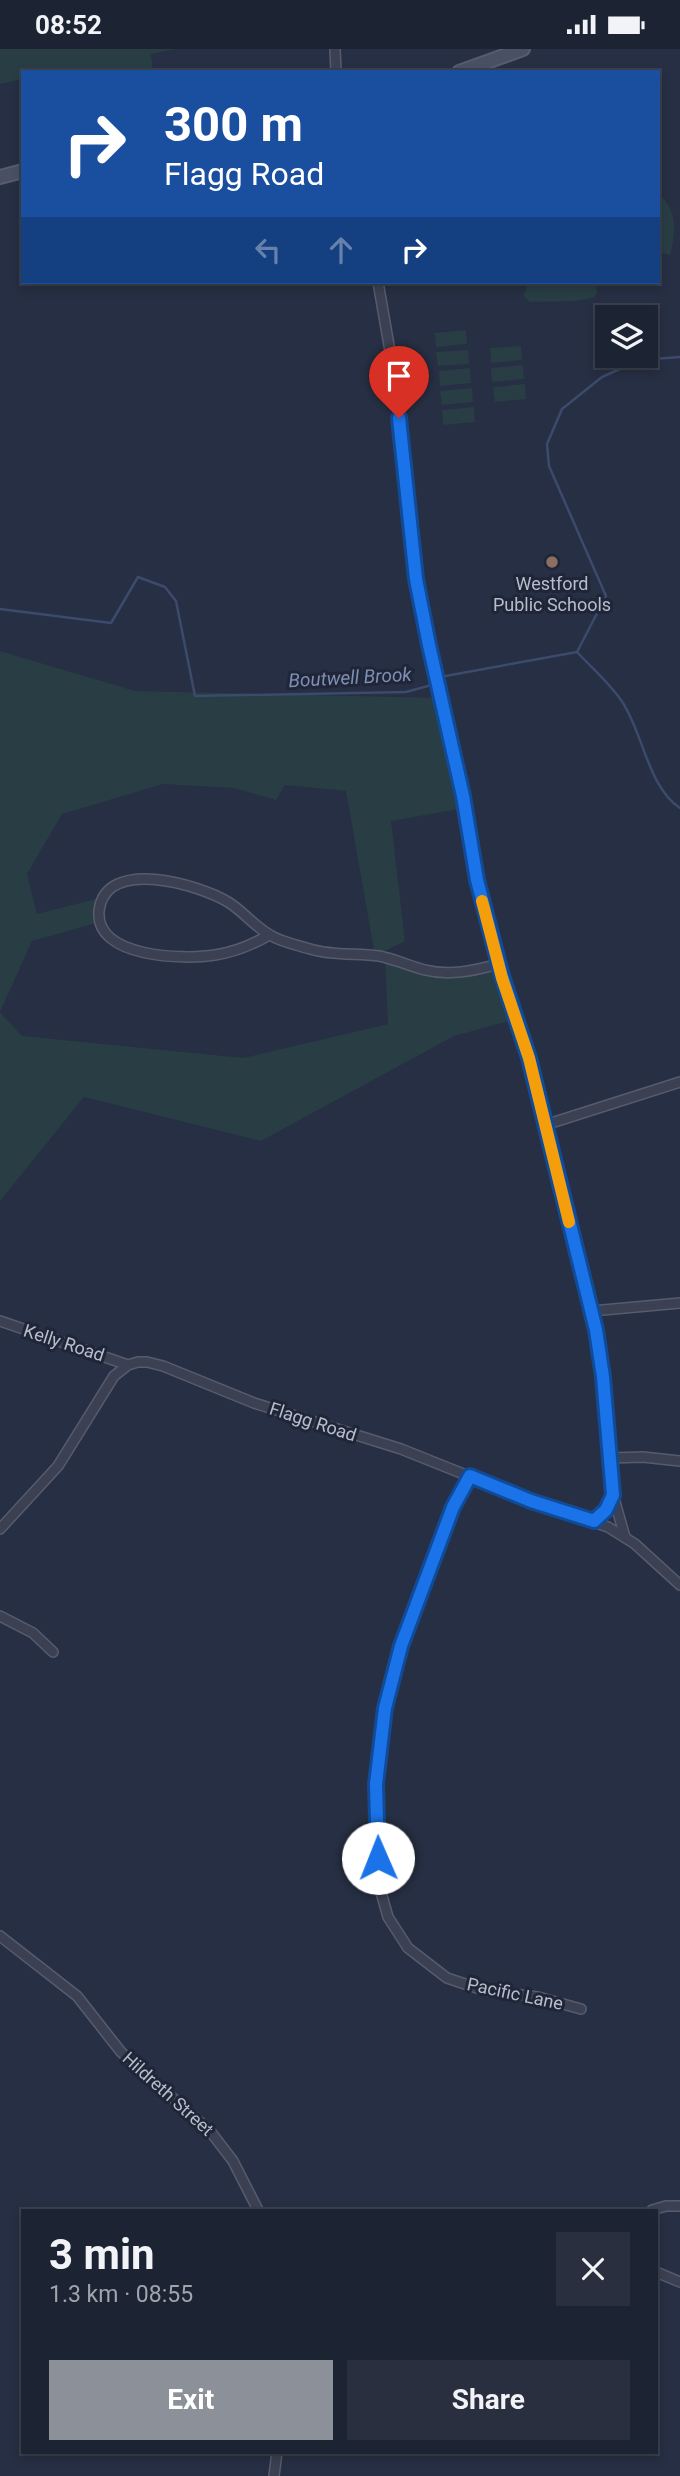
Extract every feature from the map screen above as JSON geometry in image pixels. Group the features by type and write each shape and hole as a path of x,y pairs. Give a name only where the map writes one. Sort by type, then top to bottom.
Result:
{"main road":[{"path":"465,70 523,49"},
{"path":"0,177 21,172"}],"street":[{"path":"335,49 336,70"},
{"path":"378,284 395,380 416,579 463,796 477,880 498,964 529,1058 592,1311 600,1352 613,1495 625,1537"},
{"path":"269,935 244,947 217,955 188,958 166,956 116,942 103,928 99,909 104,897 118,883 131,880 162,880 193,887 226,901 269,935 318,951 385,957 434,972 472,971 498,964"},
{"path":"545,1125 680,1082"},
{"path":"592,1311 680,1303"},
{"name":"Kelly Road","path":"0,1321 128,1365"},
{"name":"Flagg Road","path":"128,1365 138,1362 163,1366 254,1403 401,1449 531,1501 594,1521 625,1537 680,1585"},
{"path":"0,1529 58,1466 114,1376 128,1365"},
{"path":"610,1458 643,1457 680,1461"},
{"name":"Pacific Lane","path":"470,1476 453,1507 401,1646 385,1708 376,1784 378,1882 388,1917 408,1948 447,1977 482,1990 538,1997 582,2009"},
{"path":"594,1521 606,1510 613,1495"},
{"path":"0,1616 33,1633 53,1652"},
{"name":"Hildreth Street","path":"0,1936 77,1996 121,2052 211,2131 233,2161 257,2209"},
{"path":"656,2209 680,2206"},
{"path":"658,2274 680,2281"},
{"path":"274,2476 276,2454"}],"shaded area":[{"path":"0,49 175,49 151,54 153,70 21,70 21,79 0,84"},
{"path":"660,195 669,206 674,221 670,255 660,252"},
{"path":"528,284 595,284 597,291 595,297 576,301 530,302 523,296"},
{"path":"466,330 467,344 436,347 435,333"},
{"path":"521,346 522,360 491,363 490,348"},
{"path":"468,350 469,364 438,366 436,352"},
{"path":"523,365 524,379 492,382 491,368"},
{"path":"470,368 471,383 440,386 439,371"},
{"path":"525,384 526,399 495,402 493,387"},
{"path":"472,388 473,402 442,405 440,391"},
{"path":"474,407 475,422 443,425 442,410"},
{"path":"0,651 135,691 442,698 465,808 391,821 405,941 375,956 346,791 285,785 276,800 234,788 163,784 62,814 27,874 37,914 104,897 100,922 32,941 0,1012"},
{"path":"385,957 450,973 498,964 516,1019 454,1036 261,1141 84,1097 0,1201 0,1012 22,1036 243,1058 388,1024"}],"waterway":[{"name":"Boutwell Brook","path":"440,677 577,652 606,596 549,466 547,444 562,409 602,377 640,360 680,357"},
{"name":"Boutwell Brook","path":"0,609 111,623 138,577 165,587 176,601 195,696 406,692 434,682"},
{"path":"577,652 621,700 660,786 680,808"}],"slow traffic":[{"path":"482,901 502,978 529,1058 569,1222"}],"place":[{"name":"Westford Public Schools","path":"552,562"}],"route":[{"path":"378,1858 376,1784 385,1708 401,1646 453,1507 470,1476 531,1501 594,1521 606,1510 613,1495 603,1377 596,1330 529,1058 502,976 477,880 463,796 416,579 399,418"}]}
